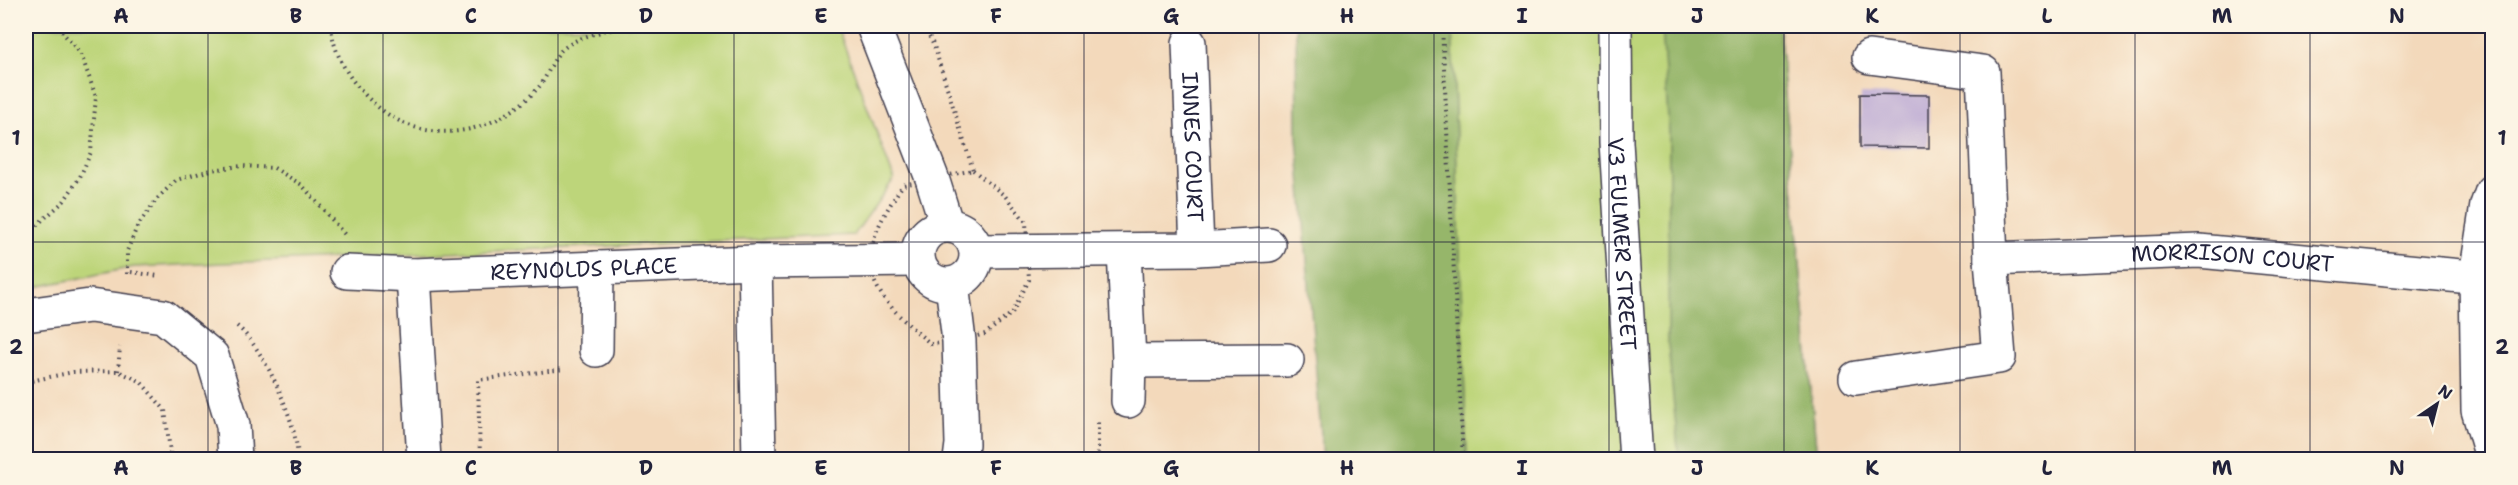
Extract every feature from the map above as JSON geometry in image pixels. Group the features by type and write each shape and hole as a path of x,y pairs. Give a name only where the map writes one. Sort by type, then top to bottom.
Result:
{"street":[{"path":"873,26 932,178 947,226"},
{"name":"V3 FULMER STREET","path":"1616,26 1616,142 1636,459"},
{"name":"INNES COURT","path":"1189,43 1197,249"},
{"path":"1856,378 1999,357 1991,258 1983,72 1869,57"},
{"path":"2493,191 2487,206 2478,410 2493,457"},
{"path":"947,226 961,230 969,236 976,251 976,261 970,273 962,280 952,284 942,284 929,278 922,271 918,260 918,250 928,232 947,226"},
{"name":"INNES COURT","path":"976,251 1197,249 1269,245"},
{"path":"1124,250 1129,361 1128,400"},
{"name":"MORRISON COURT","path":"1991,258 2199,251 2484,278"},
{"name":"REYNOLDS PLACE","path":"353,272 413,275 755,262 918,260"},
{"path":"755,262 759,459"},
{"path":"596,350 597,268"},
{"path":"413,275 424,459"},
{"path":"952,284 959,341 962,444 960,459"},
{"path":"26,315 90,306 163,316 212,356 233,425 235,459"},
{"path":"1129,361 1287,360"}],"path":[{"path":"26,231 37,225 64,201 80,177 91,152 96,97 81,54 57,26"},
{"path":"331,26 332,41 342,64 368,98 384,112 408,125 429,130 454,131 484,126 511,113 539,87 562,49 581,38 629,26"},
{"path":"924,26 938,56 974,170"},
{"path":"1442,26 1463,459"},
{"path":"127,272 127,251 137,227 157,199 176,180 211,170 242,166 274,168 302,185 339,226 354,247 353,272"},
{"path":"480,459 478,380 597,365 596,350"},
{"path":"26,382 73,372 118,371 140,381 165,410 171,459"}],"green space":[{"path":"26,26 837,26 894,179 854,235 134,267 26,289"},
{"path":"1296,26 1452,26 1467,459 1323,459 1297,137"},
{"path":"1452,26 1779,26 1817,459 1467,459"},
{"path":"1662,26 1779,26 1817,459 1679,459 1668,344 1669,134"}],"building":[{"path":"1860,94 1929,95 1929,148 1860,147"}]}
